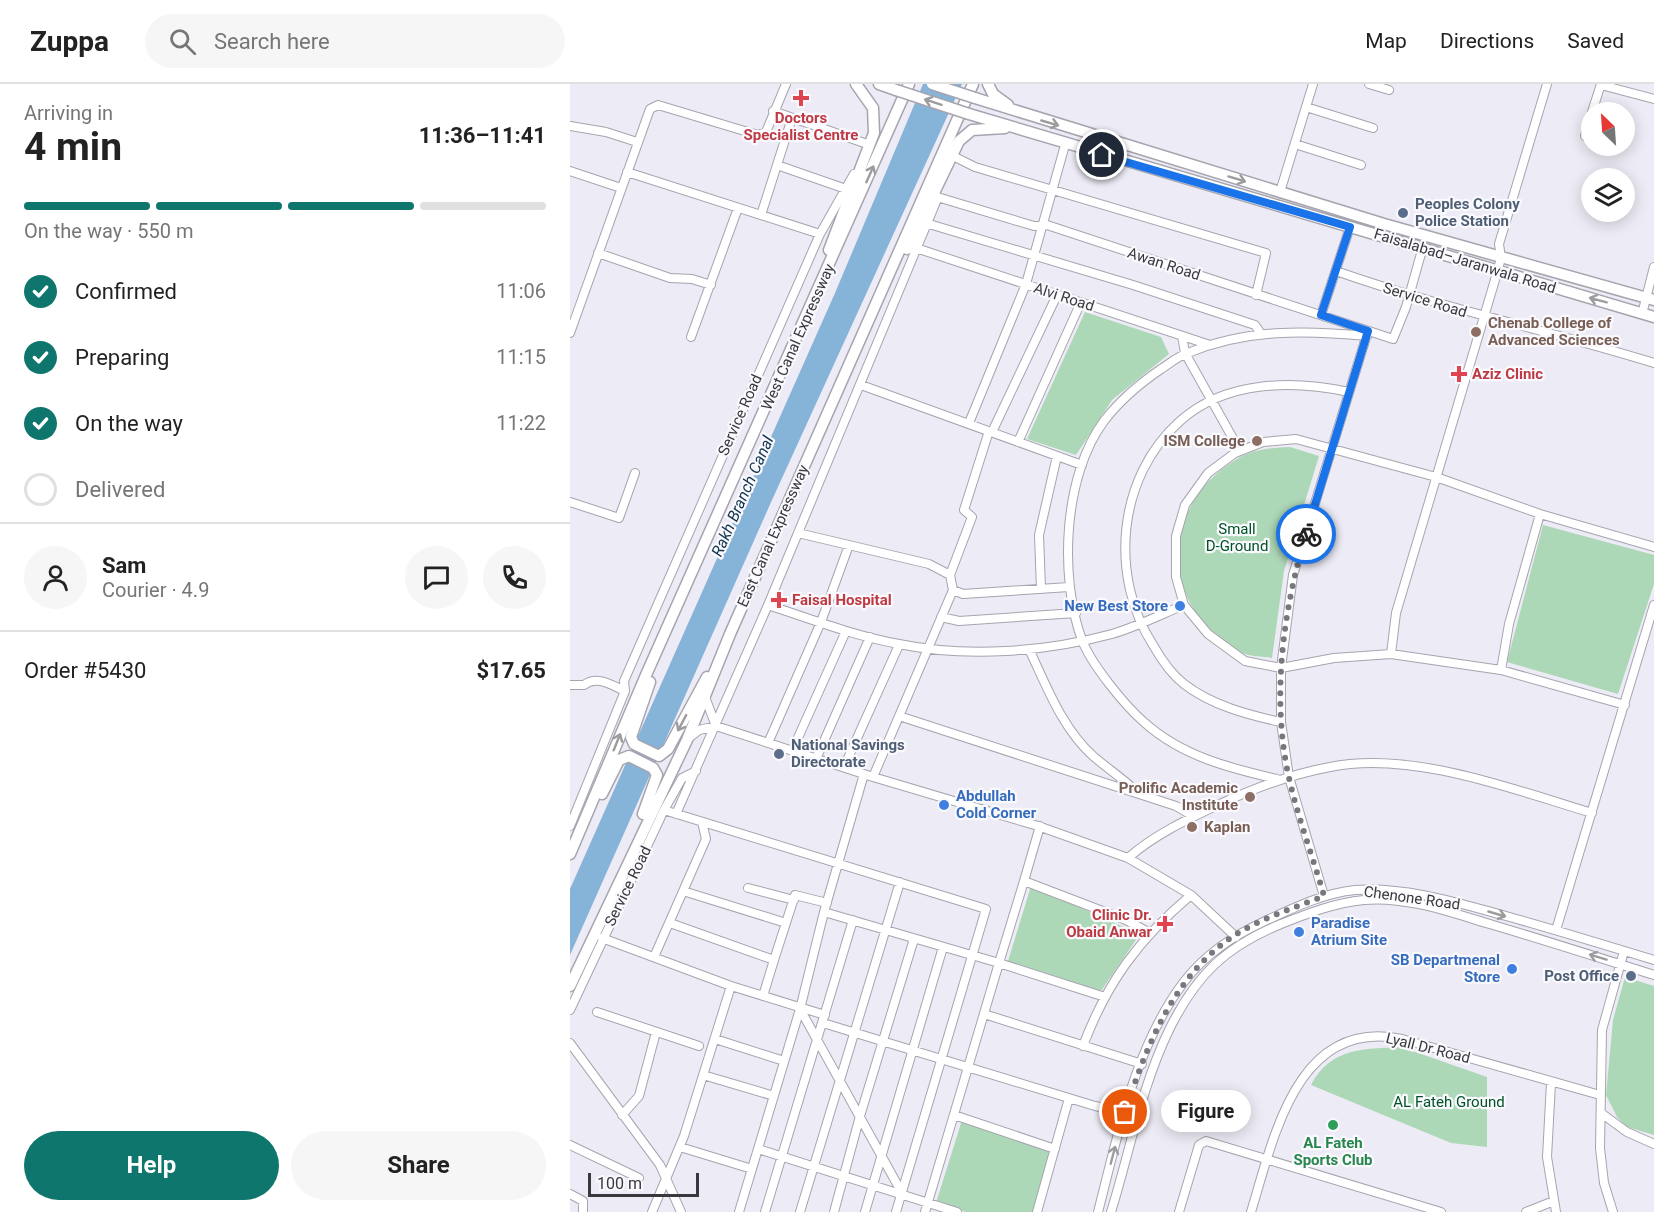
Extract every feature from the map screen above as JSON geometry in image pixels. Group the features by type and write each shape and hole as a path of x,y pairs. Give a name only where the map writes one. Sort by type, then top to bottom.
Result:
{"main road":[{"path":"762,420 870,145 875,120 873,108 856,84"},
{"name":"Faisalabad–Jaranwala Road","path":"879,84 1065,144 1350,227 1497,273 1654,317"},
{"name":"West Canal Expressway","path":"570,855 677,605 762,420 909,84"},
{"name":"Faisalabad–Jaranwala Road","path":"932,84 1022,114 1280,192 1501,258 1649,299"},
{"name":"East Canal Expressway","path":"570,986 687,740 730,634 973,84"},
{"path":"989,85 997,98 1022,114"},
{"path":"819,434 917,244 959,141 972,130 1016,128"},
{"path":"677,605 633,730 634,744 659,756 668,749 730,634"},
{"path":"570,855 620,760 628,756 653,768 656,780 616,887"}],"street":[{"path":"570,332 650,109 658,105 758,135 766,132 786,84"},
{"path":"1280,192 1313,84"},
{"path":"1369,84 1389,90"},
{"path":"1391,654 1396,613 1497,273 1501,258 1499,244 1547,84"},
{"path":"1596,102 1601,84 1654,99"},
{"path":"1306,107 1373,128"},
{"path":"773,111 870,145"},
{"path":"761,215 792,118"},
{"path":"570,126 606,132 637,142"},
{"path":"969,423 1026,284 1065,144"},
{"path":"1295,144 1361,165"},
{"name":"Service Road","path":"570,826 625,691 624,681 820,234 870,145"},
{"path":"951,156 975,167 1266,253 1256,295"},
{"path":"777,165 846,189"},
{"path":"570,171 621,188"},
{"path":"627,172 820,234"},
{"path":"676,814 768,605 861,385 917,244 929,224 936,196"},
{"name":"Awan Road","path":"936,196 1034,226 1042,225 1321,315 1367,333 1395,339 1407,296"},
{"path":"691,337 738,208"},
{"path":"929,224 1256,325 1261,334"},
{"path":"1321,315 1350,227"},
{"name":"Alvi Road","path":"917,244 1026,284 1210,345"},
{"path":"1407,296 1422,250"},
{"path":"598,253 670,278 692,279 711,285"},
{"path":"1642,314 1649,299 1654,267"},
{"name":"Service Road","path":"1336,271 1407,296 1484,318 1575,338 1654,363"},
{"path":"873,777 953,590 950,575 972,517 964,510 990,432 1057,294"},
{"path":"1018,442 1081,302"},
{"path":"1277,780 1187,753 1144,723 1112,688 1082,641 1069,587 1067,576 1072,505 1082,465 1103,423 1137,385 1185,353 1234,337 1261,334 1367,333 1293,575 1281,668 1281,722 1289,777 1324,896"},
{"path":"1182,336 1185,353 1240,451"},
{"path":"1281,722 1250,716 1214,701 1184,684 1164,663 1139,624 1128,589 1124,554 1137,479 1157,446 1181,420 1213,401 1246,389 1289,383 1317,385 1349,392"},
{"path":"861,385 1082,465"},
{"path":"1625,705 1500,670 1391,654 1334,658 1281,668 1245,661 1208,634 1184,605 1176,577 1176,537 1185,505 1208,473 1240,451 1263,442 1296,439 1436,477 1539,514 1654,547"},
{"path":"1041,588 1039,535 1057,456"},
{"path":"570,502 619,518 635,472"},
{"path":"1500,670 1509,624 1539,514"},
{"path":"798,533 929,564 950,575"},
{"path":"768,743 821,622 849,545"},
{"path":"953,590 963,594 1069,587"},
{"path":"768,605 846,631 899,645 928,648 1029,649 1082,641 1139,624 1184,605"},
{"path":"1556,930 1654,605"},
{"path":"941,617 971,620 1076,613"},
{"path":"792,751 846,631"},
{"path":"816,759 870,637"},
{"path":"844,768 899,645"},
{"path":"1029,649 1048,692 1071,732 1092,755 1139,794"},
{"path":"570,685 584,685 589,681 600,680 625,691"},
{"path":"705,697 716,726"},
{"path":"898,716 1176,806 1193,816"},
{"path":"687,740 699,730 716,726 873,777 1040,826 1128,858 1191,895 1242,942"},
{"path":"1128,858 1146,844 1193,816 1277,780 1331,766 1360,763 1433,770 1463,776 1592,813"},
{"name":"Service Road","path":"570,1010 664,810 682,778 696,771"},
{"path":"740,1212 800,1008 824,912 864,774"},
{"path":"664,810 984,906 986,911 896,1212"},
{"path":"654,957 706,839 702,822"},
{"path":"926,1212 1040,826"},
{"path":"1024,881 1126,920 1150,933"},
{"path":"800,1212 900,882"},
{"path":"748,888 794,900"},
{"name":"Chenone Road","path":"1098,1212 1125,1112 1156,1030 1182,984 1197,967 1234,935 1324,896 1353,890 1394,892 1449,900 1654,960"},
{"path":"683,891 786,923"},
{"path":"763,996 796,894 827,903"},
{"path":"1083,1046 1113,982 1150,933 1191,895"},
{"name":"Chenone Road","path":"1111,1212 1148,1079 1169,1029 1197,984 1212,966 1242,942 1328,906 1366,900 1393,900 1471,918 1654,975"},
{"path":"824,912 999,963 1105,997"},
{"path":"765,1212 853,920"},
{"path":"670,922 774,960"},
{"path":"602,938 732,986 800,1008 854,1033 1069,1098 1125,1112"},
{"path":"834,1212 860,1116 914,939"},
{"path":"865,1212 943,947"},
{"path":"1612,1212 1604,1183 1600,1095 1602,1030 1624,951"},
{"path":"652,1212 680,1147 732,986"},
{"path":"800,1008 902,1193"},
{"path":"597,1012 699,1046"},
{"path":"984,1014 1142,1064"},
{"path":"622,1115 639,1096 656,1032"},
{"name":"Lyall Dr Road","path":"1251,1212 1280,1117 1311,1068 1333,1047 1358,1037 1371,1035 1402,1039 1600,1095"},
{"path":"715,1039 784,1061"},
{"path":"570,1043 651,1152 681,1212"},
{"path":"704,1075 774,1096"},
{"path":"1551,1083 1547,1157 1556,1212"},
{"path":"1037,1212 1069,1098"},
{"path":"1601,1113 1627,1132 1654,1144"},
{"path":"954,1115 1055,1149"},
{"path":"1179,1212 1199,1145 1206,1141 1440,1212"},
{"path":"570,1145 639,1178"},
{"path":"680,1147 752,1169"},
{"path":"758,1149 957,1212"},
{"path":"570,1194 583,1201 583,1212"},
{"path":"1526,1212 1554,1201"}],"green space":[{"path":"1085,312 1161,337 1169,354 1112,400 1076,455 1027,439"},
{"name":"Small D-Ground","path":"1290,447 1319,456 1284,571 1272,658 1251,656 1240,652 1213,634 1194,611 1183,585 1178,557 1182,529 1193,503 1211,479 1237,459 1256,451"},
{"path":"1543,525 1654,555 1654,584 1618,694 1507,662"},
{"path":"1031,886 1140,934 1101,991 1008,961"},
{"path":"1625,977 1654,986 1654,1135 1627,1127 1617,1117 1606,1095 1613,1020"},
{"name":"AL Fateh Ground","path":"1401,1047 1487,1077 1487,1147 1451,1143 1311,1085 1328,1063 1339,1057 1374,1048"},
{"path":"962,1120 1054,1151 1037,1212 966,1212 936,1203"}],"water":[{"path":"923,84 962,84 772,500 570,955 570,889 835,293"}],"way so far":[{"path":"1125,1112 1140,1067 1156,1030 1182,984 1197,967 1234,935 1324,896 1289,777 1281,722 1281,668 1293,575 1306,534"}],"place":[{"name":"Doctors Specialist Centre","path":"801,98"},
{"name":"Peoples Colony Police Station","path":"1403,213"},
{"name":"Chenab College of Advanced Sciences","path":"1476,332"},
{"name":"Aziz Clinic","path":"1459,374"},
{"name":"ISM College","path":"1257,441"},
{"name":"Faisal Hospital","path":"779,600"},
{"name":"New Best Store","path":"1180,606"},
{"name":"National Savings Directorate","path":"779,754"},
{"name":"Prolific Academic Institute","path":"1250,797"},
{"name":"Abdullah Cold Corner","path":"944,805"},
{"name":"Kaplan","path":"1192,827"},
{"name":"Clinic Dr. Obaid Anwar","path":"1165,924"},
{"name":"Paradise Atrium Site","path":"1299,932"},
{"name":"SB Departmenal Store","path":"1512,969"},
{"name":"Post Office","path":"1631,976"},
{"name":"Figure","path":"1125,1112"},
{"name":"AL Fateh Sports Club","path":"1333,1125"}],"route":[{"path":"1102,155 1350,227 1321,315 1368,331 1306,534"}],"water label":[{"name":"Rakh Branch Canal","path":"742,496"}]}
